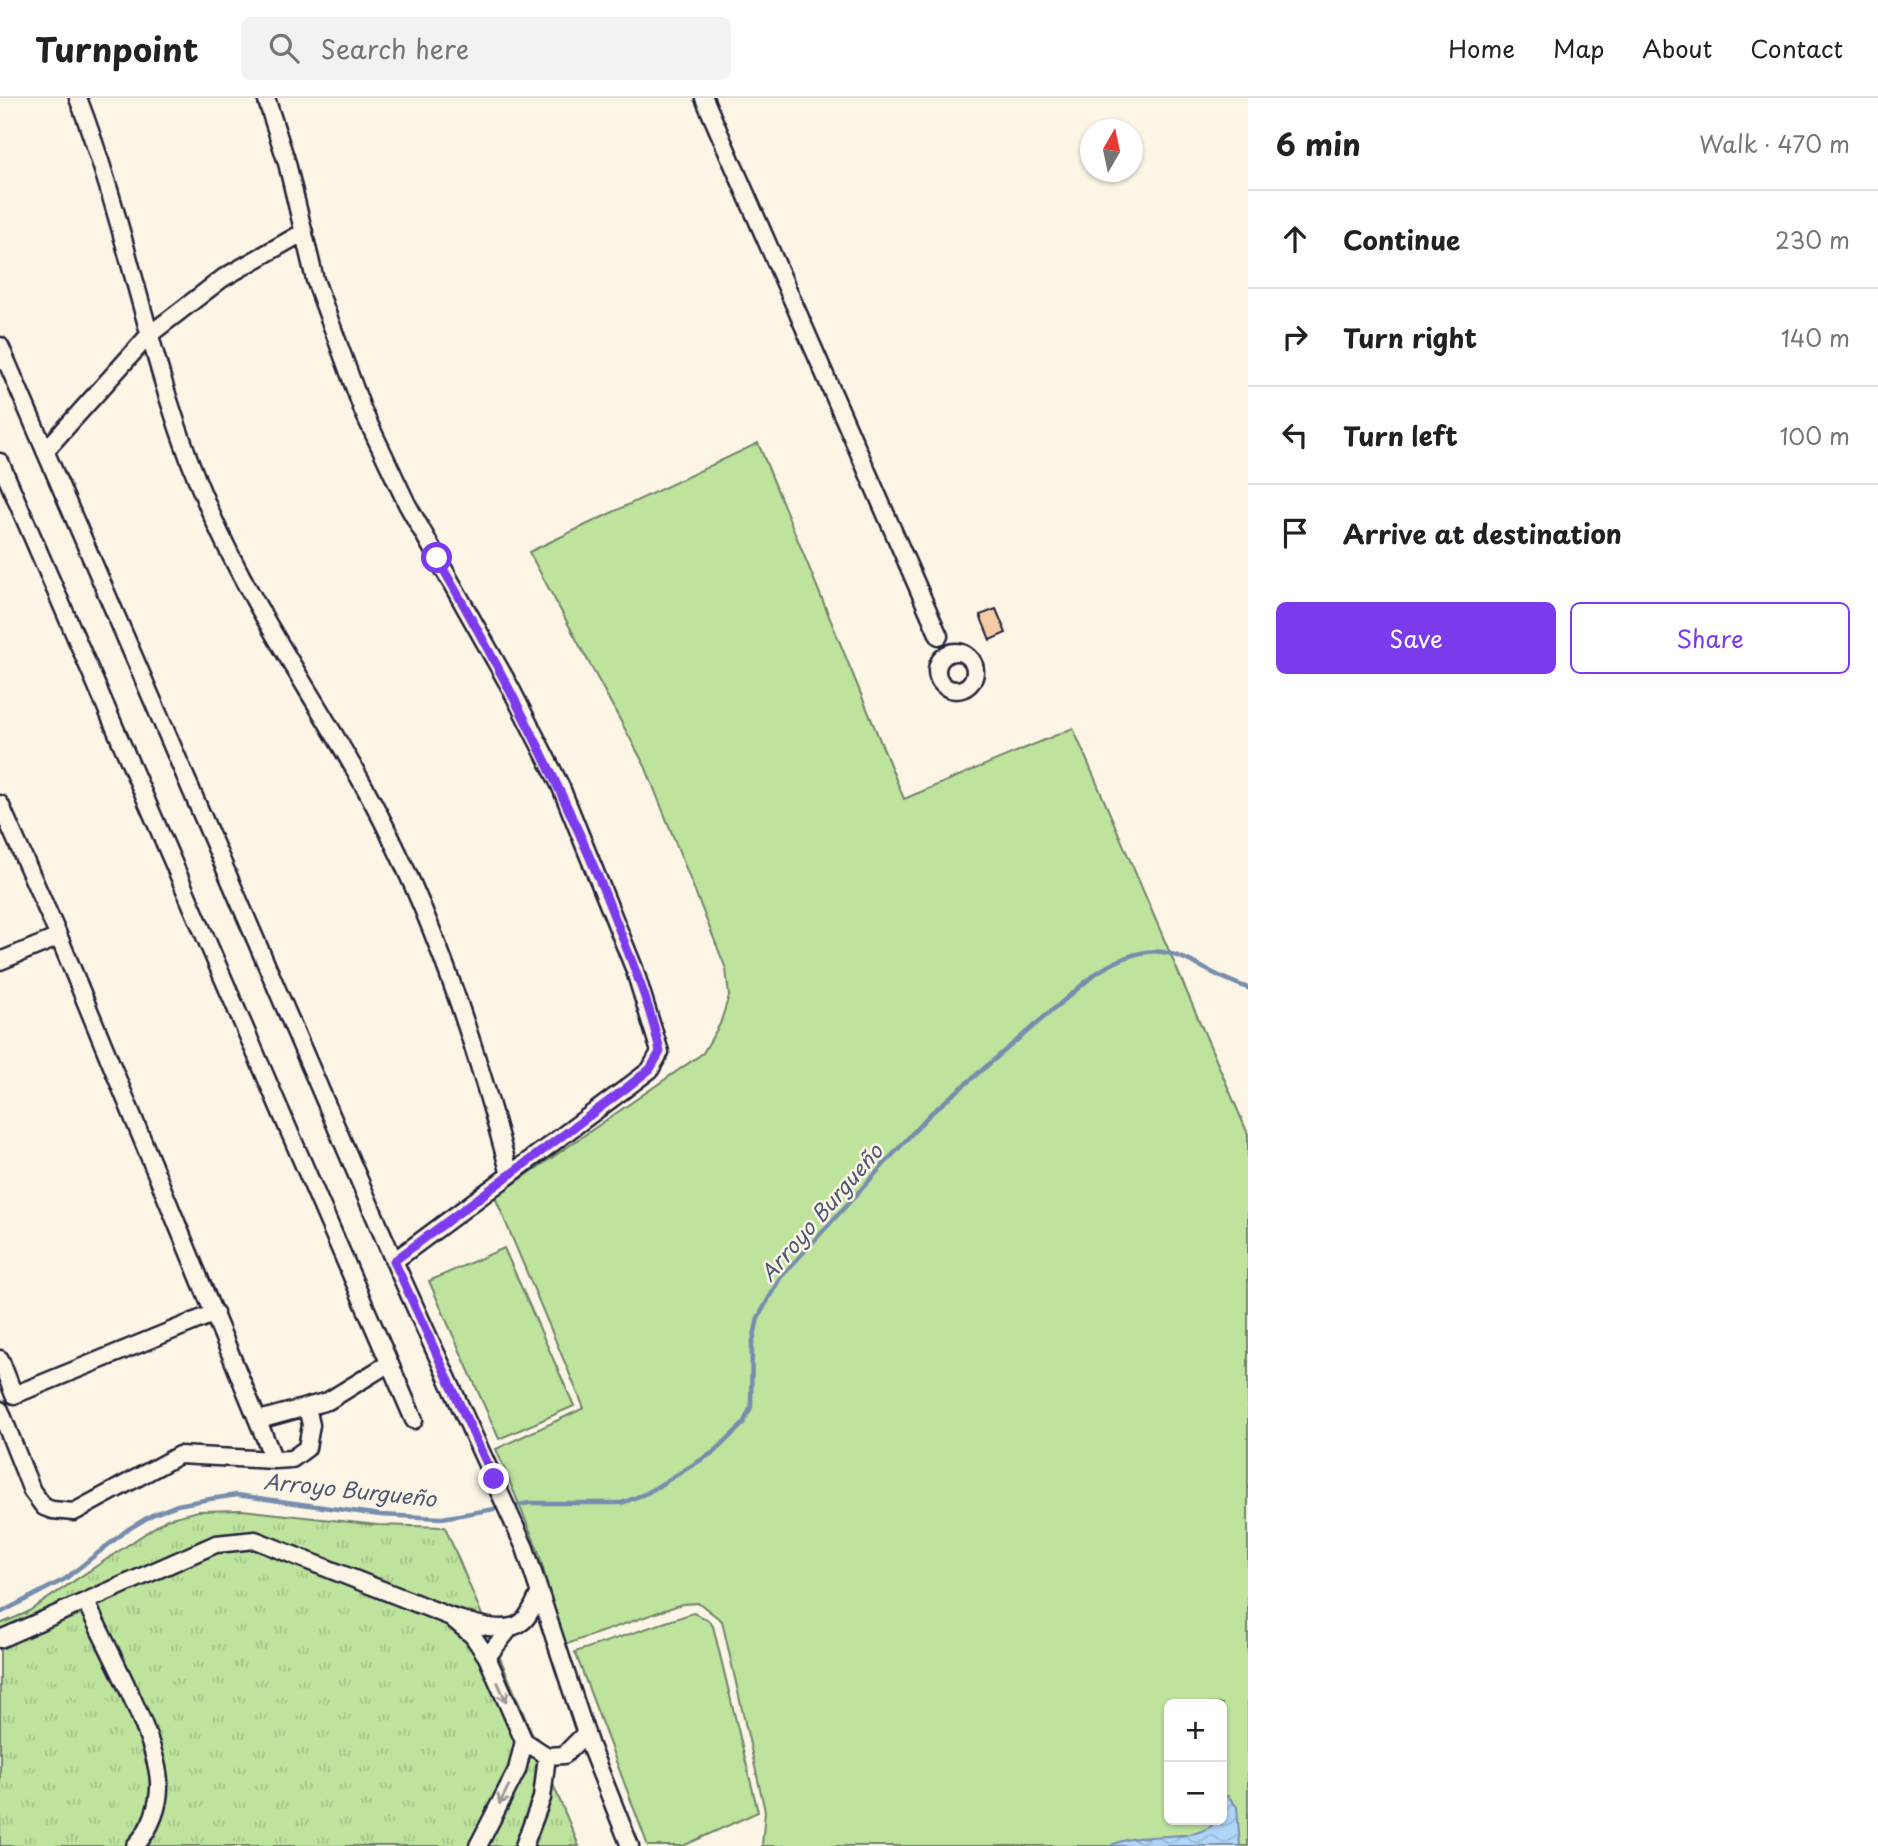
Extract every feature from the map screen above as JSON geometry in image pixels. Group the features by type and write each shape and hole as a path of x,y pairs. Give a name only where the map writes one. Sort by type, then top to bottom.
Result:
{"street":[{"path":"78,98 114,204 149,335 180,435 211,513 254,597 370,797 405,869 475,1045 510,1175"},
{"path":"267,98 328,322 363,411 407,504 510,687 560,785 634,968 660,1052 650,1069 394,1261"},
{"path":"704,98 939,635 937,675 943,685 961,689 971,682 975,670 971,659 939,635"},
{"path":"46,451 149,335 223,278 304,232"},
{"path":"0,346 394,1261 525,1548 586,1733 630,1846"},
{"path":"0,463 414,1420"},
{"path":"939,662 947,653 960,652"},
{"path":"0,804 59,937 274,1460"},
{"path":"0,961 59,937"},
{"path":"0,1359 14,1395 215,1313"},
{"path":"259,1420 328,1401 388,1364"},
{"path":"0,1410 32,1490 44,1507 75,1512 179,1455 292,1459 307,1448 311,1425 307,1407"},
{"path":"0,1639 216,1544 255,1540 451,1617 516,1625 554,1638"},
{"path":"487,1657 539,1594"},
{"path":"86,1602 149,1739 159,1782 154,1816 135,1846"},
{"path":"451,1617 474,1636 487,1657 524,1741 547,1756 564,1755 586,1733"},
{"path":"478,1846 517,1770 524,1741"},
{"path":"524,1846 542,1798 547,1756"}],"green space":[{"path":"758,443 904,799 1073,728 1248,1134 1248,1846 762,1846 765,1811 722,1621 699,1603 682,1604 564,1645 538,1550 496,1449 584,1408 495,1197 703,1053 720,1024 729,996 726,969 645,766 529,552"},
{"path":"504,1248 574,1406 499,1439 429,1281"},
{"path":"242,1510 377,1525 445,1527 579,1846 0,1846 0,1624 26,1613 167,1519 198,1511"},
{"path":"693,1613 707,1619 713,1626 758,1812 683,1846 648,1846 575,1652"}],"water":[{"path":"1227,1796 1237,1807 1240,1846 1110,1846 1137,1838 1183,1835 1212,1825 1227,1825"}],"building":[{"path":"996,609 1006,633 990,640 980,615"}],"waterway":[{"name":"Arroyo Burgueño","path":"0,1613 65,1579 127,1530 152,1515 177,1505 237,1495 380,1515 442,1518 530,1503 622,1503 647,1493 714,1452 743,1424 751,1407 752,1345 758,1318 780,1278 929,1115 1095,974 1120,960 1140,953 1158,952 1190,961 1248,988"}],"route":[{"path":"437,558 510,687 560,785 591,856 634,968 660,1052 650,1069 625,1089 394,1261 494,1479"}]}
